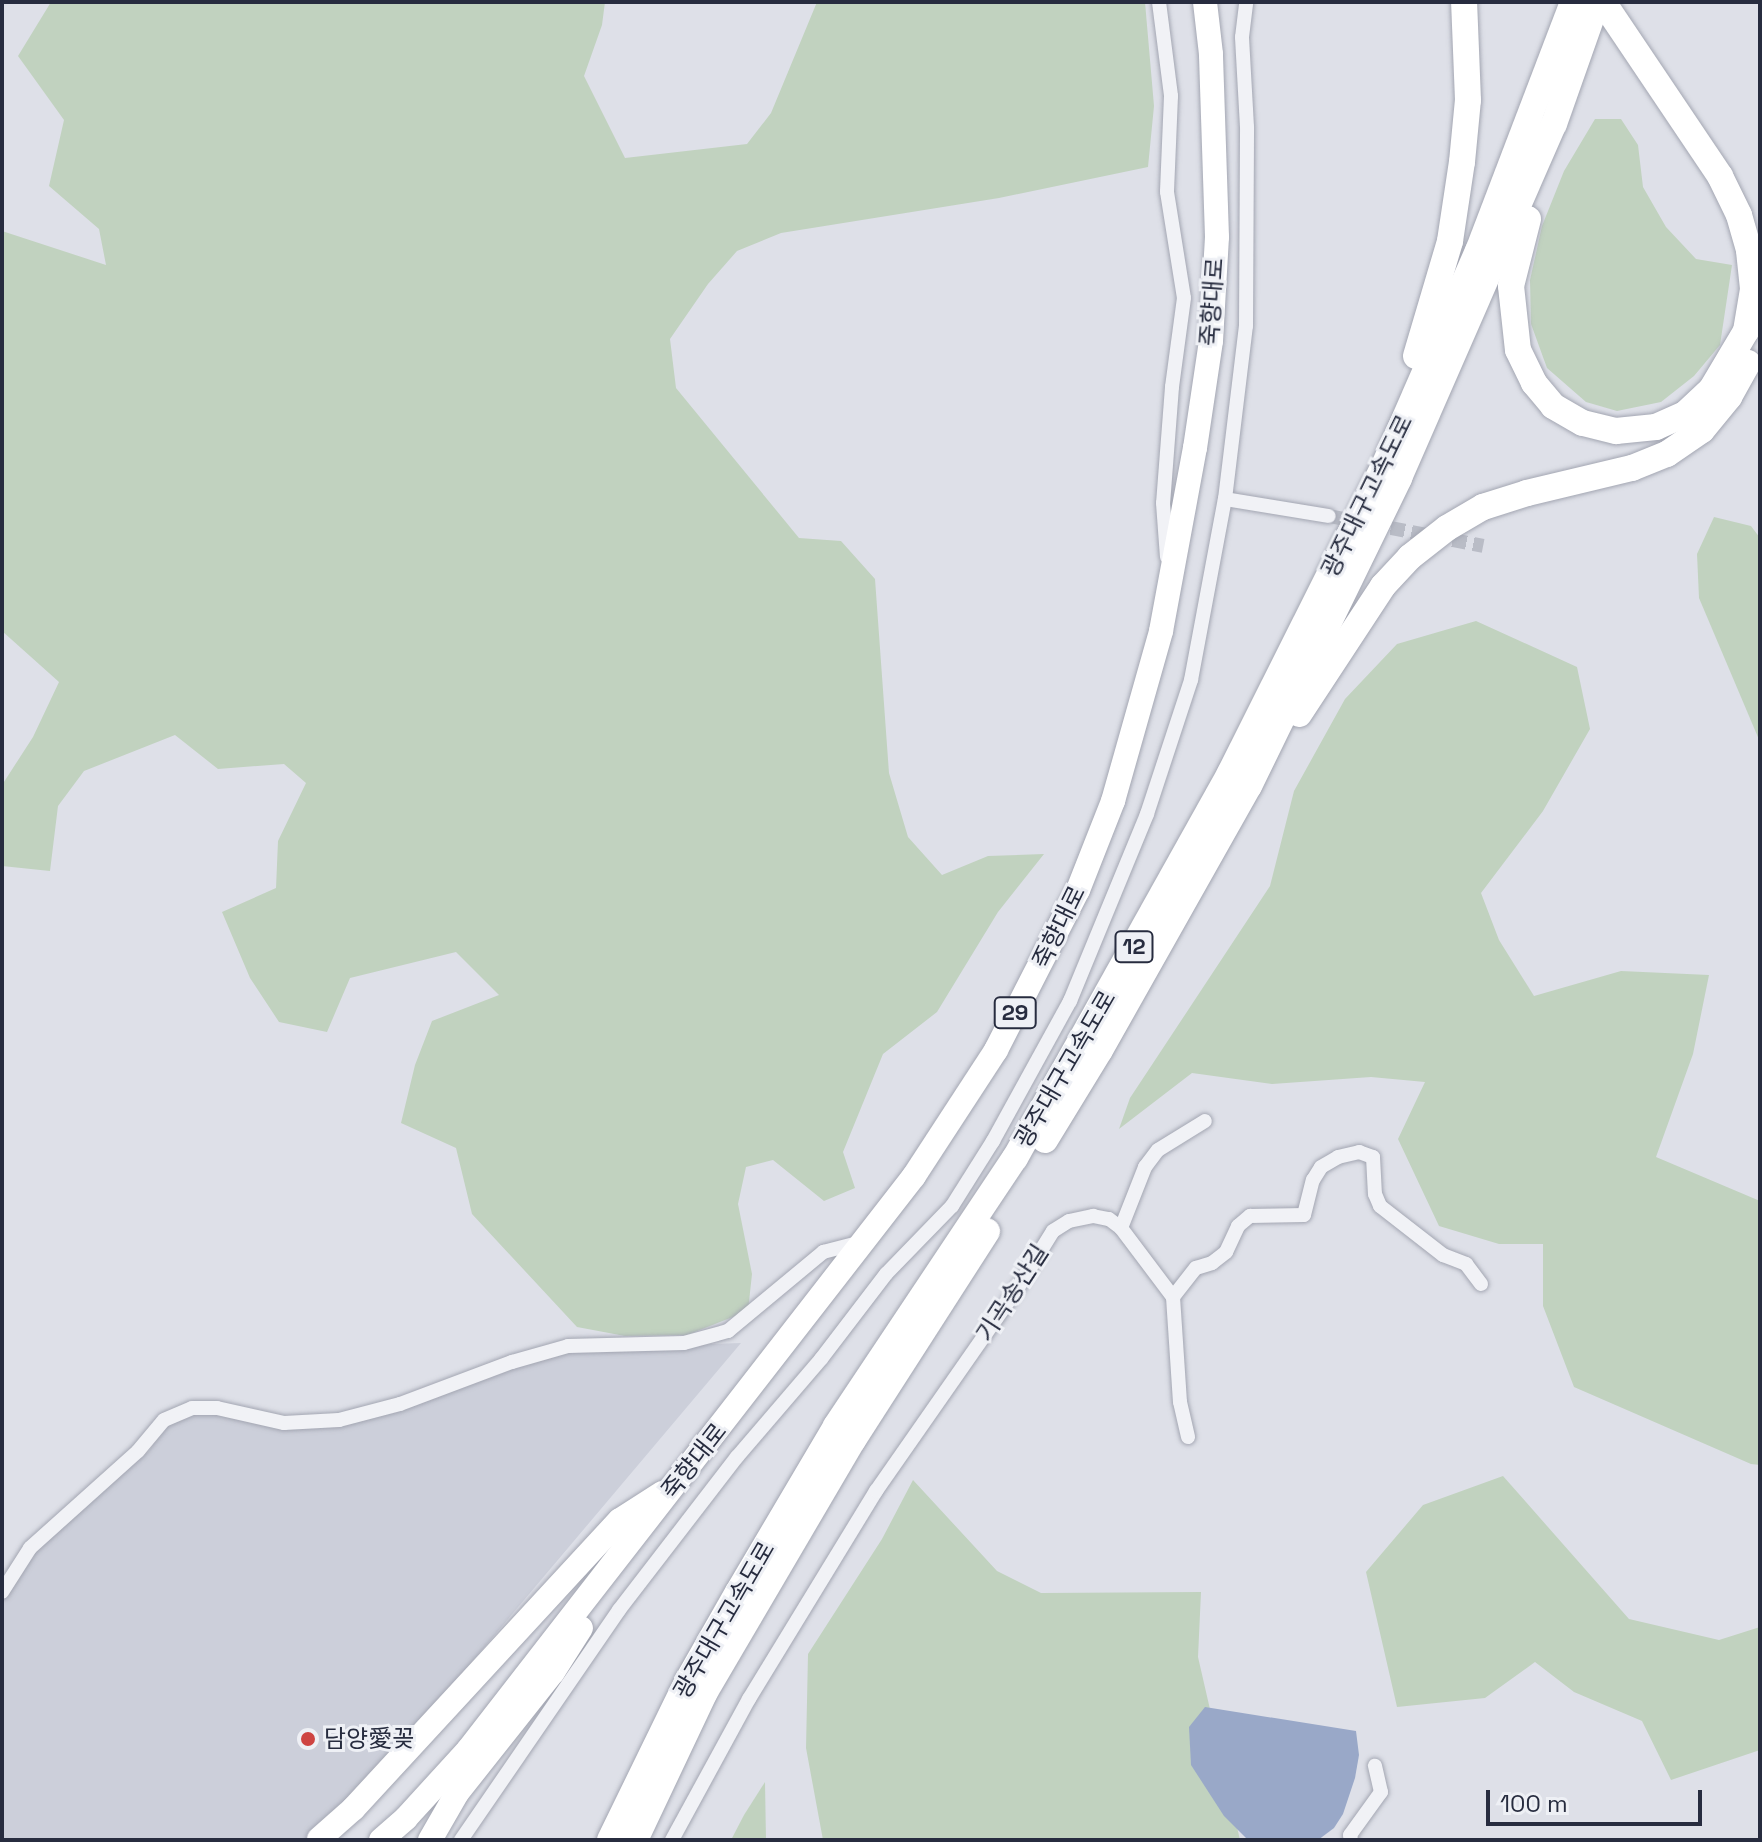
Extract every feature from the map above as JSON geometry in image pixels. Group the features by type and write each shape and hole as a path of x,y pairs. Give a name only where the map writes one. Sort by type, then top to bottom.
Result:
{"highway":[{"path":"1383,468 1450,241 1468,100 1464,2"},
{"path":"1621,2 1735,178 1750,208 1760,239"},
{"path":"1554,124 1511,286 1518,350 1534,383 1553,406 1583,423 1616,431 1656,427 1685,414 1711,390 1729,364 1746,331 1753,289 1749,250 1739,215 1720,176 1587,7"},
{"name":"광주대구고속도로","path":"610,1840 688,1680 738,1592 836,1426 1015,1158 1230,773 1383,468 1587,7"},
{"name":"광주대구고속도로","path":"635,1840 705,1692 747,1619 853,1440 1100,1050 1249,786 1399,478 1554,124 1587,7"},
{"path":"1249,786 1383,586 1410,557 1447,528 1483,507 1527,493 1632,468 1667,454 1702,430 1729,397 1760,335"}],"main road":[{"name":"죽향대로","path":"381,1840 406,1818 468,1750 914,1176 996,1050 1078,890 1113,801 1145,695 1170,593 1211,341 1217,237 1211,54 1205,2"},
{"path":"318,1839 353,1809 620,1520 677,1483"},
{"path":"430,1840 457,1793 553,1672 579,1632 601,1580"}],"street":[{"path":"1159,2 1171,96 1167,192 1184,298 1172,387 1163,503 1170,593"},
{"path":"461,1840 619,1610 737,1457 821,1359 886,1274 952,1206 993,1141 1070,1001 1147,814 1191,680 1225,499 1246,326 1247,127 1242,37 1246,2"},
{"path":"1225,499 1329,516"},
{"path":"1188,1437 1180,1402 1173,1297 1121,1228 1145,1167 1158,1150 1205,1121"},
{"path":"1173,1297 1196,1268 1212,1263 1226,1252 1238,1226 1250,1216 1304,1215 1313,1180 1321,1167 1338,1157 1359,1152 1373,1157 1375,1194 1380,1206 1443,1255 1466,1264 1481,1284"},
{"name":"기곡송산길","path":"672,1840 749,1699 868,1504 1017,1289 1039,1249 1053,1231 1069,1221 1093,1216 1109,1219 1121,1228"},
{"path":"2,1592 30,1548 138,1451 164,1420 192,1408 217,1408 284,1423 339,1420 400,1404 512,1362 568,1346 684,1343 728,1331 823,1252 866,1240"},
{"path":"1351,1840 1350,1835 1381,1792 1375,1766"}],"shaded area":[{"path":"741,1343 357,1798 307,1840 2,1840 2,1602 32,1554 149,1451 167,1424 193,1414 217,1412 342,1426 568,1349"}],"green space":[{"path":"51,2 605,2 602,25 584,76 625,158 747,144 771,113 817,2 1145,2 1154,106 1148,167 999,198 781,233 737,251 708,284 670,339 676,388 799,538 841,541 875,579 889,773 908,837 942,875 988,856 1044,854 998,912 937,1012 883,1054 843,1152 855,1188 824,1201 773,1160 746,1167 738,1204 752,1274 748,1311 687,1335 625,1336 577,1327 472,1214 456,1148 401,1123 415,1065 432,1021 499,995 456,952 350,978 327,1032 279,1022 250,978 222,912 276,888 278,841 306,783 284,764 218,769 175,735 84,771 58,806 50,871 2,866 2,785 33,737 59,682 2,631 2,231 106,265 99,229 49,186 64,120 18,56"},
{"path":"1595,119 1621,119 1638,145 1643,187 1666,227 1696,259 1732,265 1720,345 1694,376 1661,402 1617,411 1586,402 1547,368 1531,324 1530,280 1542,226 1564,171"},
{"path":"1714,517 1751,526 1760,538 1760,742 1699,598 1697,554"},
{"path":"1476,621 1577,667 1590,729 1543,811 1481,893 1499,940 1534,996 1621,971 1709,975 1693,1054 1656,1157 1760,1201 1760,1465 1751,1464 1574,1387 1543,1306 1543,1244 1499,1244 1439,1226 1398,1139 1425,1082 1371,1077 1272,1084 1192,1073 1119,1129 1130,1098 1270,886 1294,791 1345,699 1397,644"},
{"path":"1503,1476 1629,1619 1719,1640 1760,1627 1760,1750 1671,1780 1642,1721 1574,1692 1535,1662 1485,1698 1397,1707 1366,1572 1423,1505"},
{"path":"913,1480 997,1571 1041,1593 1201,1592 1198,1657 1240,1840 823,1840 806,1748 808,1654 882,1539"},
{"path":"765,1782 766,1840 731,1840 744,1815"}],"water":[{"path":"1205,1707 1356,1731 1359,1755 1355,1778 1343,1814 1334,1828 1318,1840 1248,1840 1224,1816 1191,1765 1189,1727"}],"tunnel":[{"path":"1329,516 1483,546"}],"place":[{"name":"담양愛꽂","path":"308,1739"}]}
